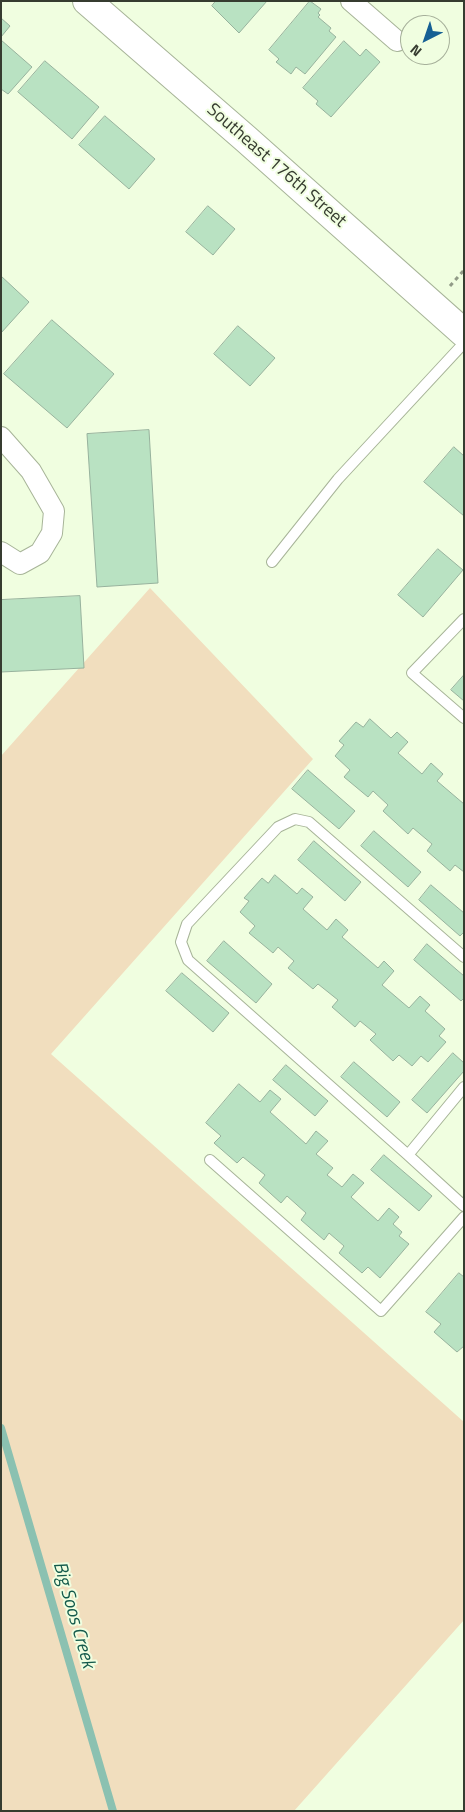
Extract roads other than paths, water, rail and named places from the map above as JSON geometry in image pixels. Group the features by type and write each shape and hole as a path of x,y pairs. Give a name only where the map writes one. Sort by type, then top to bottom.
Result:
{"main road":[{"name":"Southeast 176th Street","path":"88,1 464,333"}],"street":[{"path":"351,1 397,41"},
{"path":"1,437 31,471 54,510 52,533 40,553 20,564 1,552"}],"lane":[{"path":"272,562 338,479 464,343"},
{"path":"464,619 412,674 464,718"},
{"path":"464,957 309,822 295,819 278,826 187,924 181,942 188,960 464,1206"},
{"path":"408,1155 464,1087"},
{"path":"210,1160 381,1311 464,1217"}],"waterway":[{"name":"Big Soos Creek","path":"1,1428 113,1811"}]}
